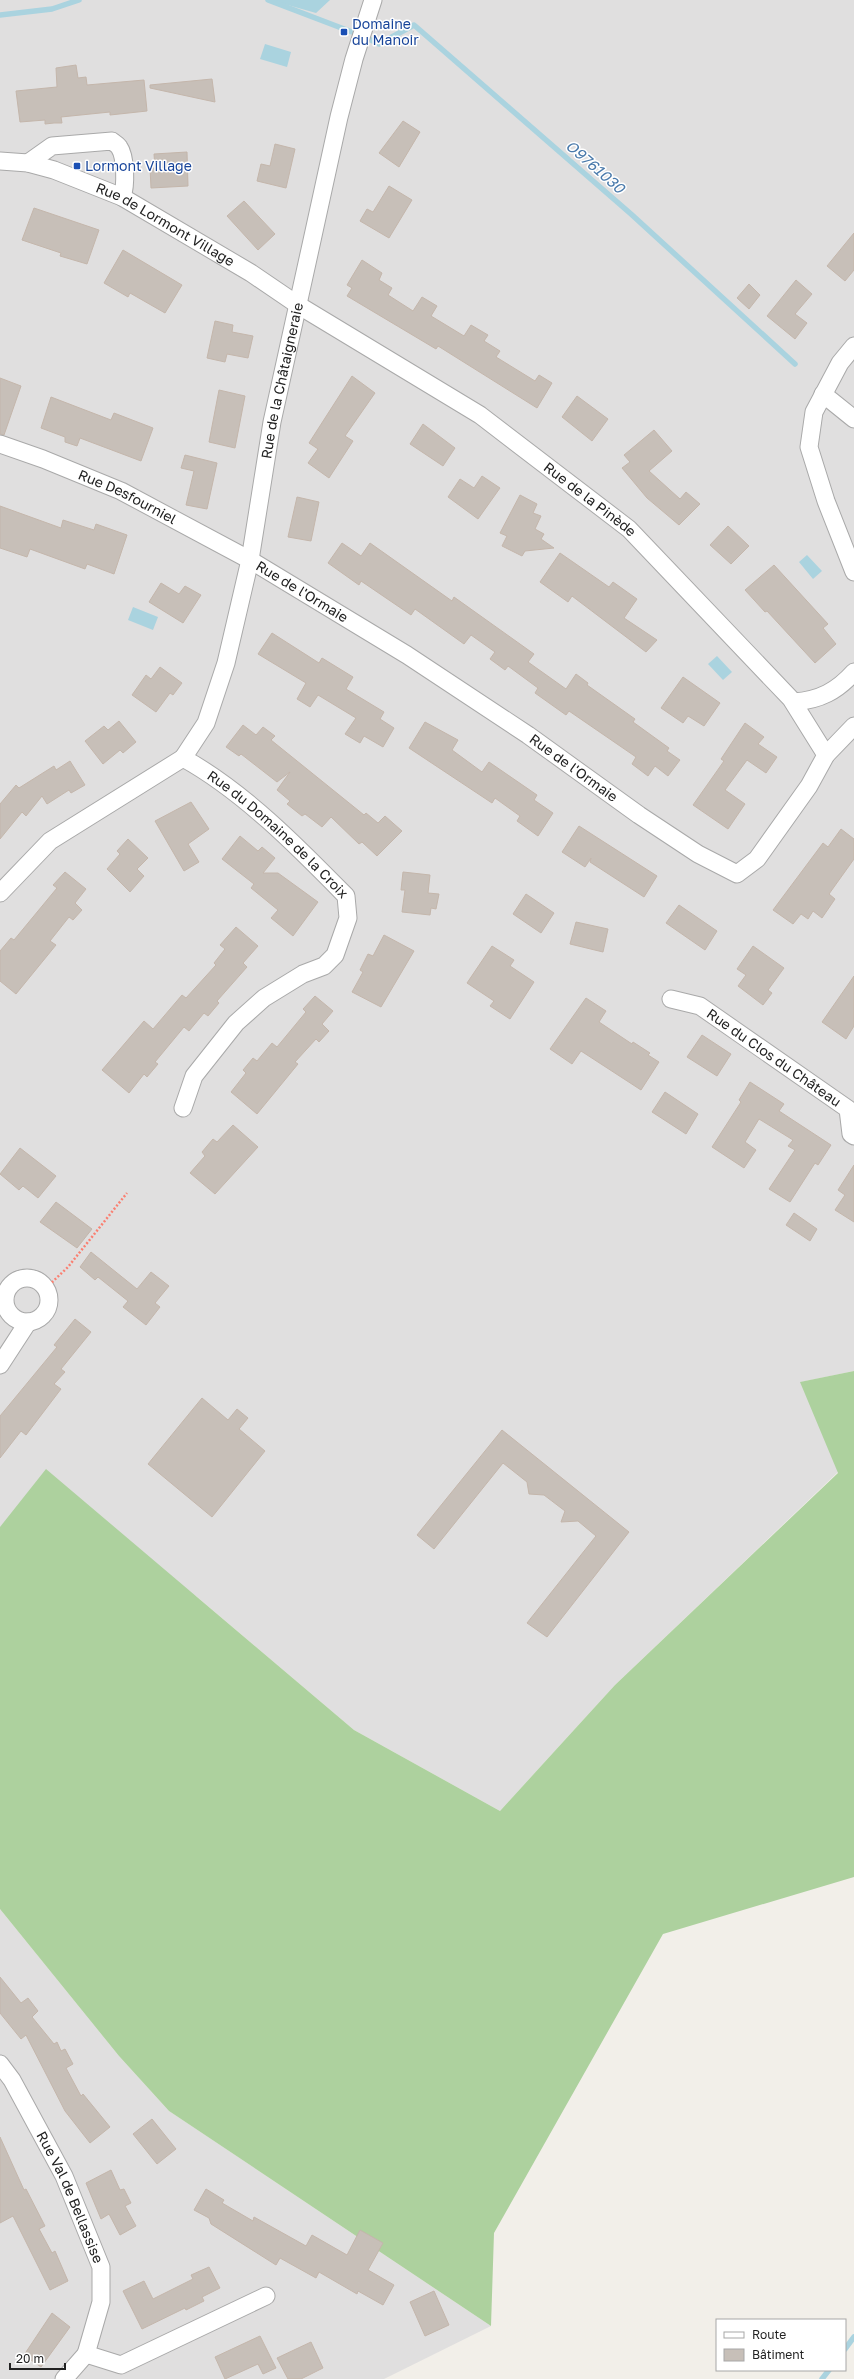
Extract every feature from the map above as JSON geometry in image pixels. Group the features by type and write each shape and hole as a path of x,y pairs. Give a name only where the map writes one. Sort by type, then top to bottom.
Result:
{"street":[{"name":"Rue de la Châtaigneraie","path":"183,758 206,723 221,678 250,560 272,422 339,117 354,59 373,0"},
{"path":"28,164 52,146 112,141 119,147 123,164 125,188 122,197"},
{"name":"Rue de Lormont Village","path":"0,161 28,164 54,170 122,197 251,273 298,305"},
{"name":"Rue de la Pinède","path":"298,305 480,415 629,529 794,702 826,755"},
{"path":"854,346 840,363 814,412 809,447 826,501 854,572"},
{"path":"823,394 854,419"},
{"name":"Rue Desfourniel","path":"0,444 43,459 121,491 250,560"},
{"name":"Rue de l'Ormaie","path":"250,560 407,655 528,736 698,854 737,874 757,859 809,786 826,755 853,722"},
{"path":"794,702 824,696 842,685 854,672"},
{"path":"0,893 50,841 183,758"},
{"name":"Rue du Domaine de la Croix","path":"183,758 204,769 246,802 322,872 346,896 348,918 335,955 324,966 303,974 264,998 236,1023 194,1076 183,1108"},
{"name":"Rue du Clos du Château","path":"671,999 700,1006 851,1106 851,1134 854,1136"},
{"path":"27,1277 41,1282 46,1288 49,1302 47,1310 42,1316 28,1322 21,1321 9,1314 4,1300 8,1287 20,1278 27,1277"},
{"path":"0,1365 28,1322"},
{"name":"Rue Val de Bellassise","path":"0,2064 12,2080 64,2176 100,2266 101,2302 86,2354 64,2379"},
{"path":"86,2354 121,2365 266,2296"}],"path":[{"path":"46,1288 68,1267 126,1193"}],"shaded area":[{"path":"0,0 854,0 854,1371 801,1382 838,1472 615,1685 500,1811 354,1730 196,1596 0,1527"},
{"path":"0,1909 119,2056 169,2111 491,2326 384,2379 0,2379"}],"green space":[{"path":"854,1371 854,1877 663,1934 494,2233 491,2326 169,2111 119,2056 0,1909 0,1527 46,1469 354,1730 500,1811 615,1685 838,1473 800,1382"}],"water":[{"path":"270,0 330,0 316,13"},
{"path":"265,44 291,52 287,67 260,59"},
{"path":"807,555 822,571 813,579 799,562"},
{"path":"133,607 158,617 153,630 128,620"},
{"path":"717,656 732,672 723,680 708,664"}],"building":[{"path":"76,65 78,78 86,77 87,85 144,80 147,111 110,115 110,112 61,117 62,123 45,124 45,120 20,122 16,91 57,87 56,68"},
{"path":"212,79 215,102 150,88 150,85"},
{"path":"403,121 420,132 399,167 379,153"},
{"path":"275,144 295,149 286,188 257,181 261,164 270,166"},
{"path":"187,152 188,186 151,188 150,168 155,168 154,154"},
{"path":"389,186 412,200 389,238 360,221 367,209 373,212"},
{"path":"244,201 275,234 258,250 227,216"},
{"path":"34,208 99,230 87,264 60,256 61,253 22,240"},
{"path":"854,233 854,270 845,281 827,266"},
{"path":"123,250 182,285 165,313 130,293 128,297 104,283"},
{"path":"362,260 382,273 379,280 392,288 388,295 413,311 422,297 437,306 431,316 464,336 471,325 488,335 484,341 500,351 496,357 535,381 539,375 552,383 537,408 438,346 436,349 347,296 352,288 347,285"},
{"path":"796,280 812,294 795,314 807,323 795,339 767,316"},
{"path":"749,284 760,295 749,309 737,298"},
{"path":"215,321 233,325 232,332 253,336 248,358 227,354 225,362 207,358"},
{"path":"352,376 375,393 345,436 353,441 329,478 308,463 318,449 309,443"},
{"path":"0,378 21,386 4,435 0,434"},
{"path":"219,390 245,396 235,448 209,442"},
{"path":"577,396 608,419 592,441 562,417"},
{"path":"51,397 111,420 114,413 153,428 141,461 80,438 77,446 65,442 65,437 41,428"},
{"path":"423,424 455,448 443,466 410,444"},
{"path":"654,430 672,451 649,471 680,499 686,492 700,504 679,525 647,498 622,468 630,462 624,455"},
{"path":"185,455 217,463 207,509 186,505 194,471 181,468"},
{"path":"482,476 500,488 478,519 448,497 460,479 474,488"},
{"path":"520,495 537,504 533,513 541,516 535,529 544,534 541,539 554,548 525,551 522,556 502,546 507,536 500,533"},
{"path":"297,497 319,502 311,541 288,537"},
{"path":"0,506 61,528 63,520 94,530 96,524 127,535 114,574 87,564 85,569 30,549 27,557 0,548"},
{"path":"728,526 749,546 731,564 710,545"},
{"path":"342,543 361,556 370,543 452,601 454,597 534,654 528,662 566,689 576,674 588,683 587,685 635,719 633,722 669,748 667,751 680,760 668,776 655,766 648,776 632,764 636,757 569,711 566,715 535,693 538,688 508,666 505,670 490,659 495,652 471,635 464,644 415,609 411,615 361,581 359,585 328,563"},
{"path":"560,553 609,587 613,582 637,599 624,618 657,640 646,652 572,596 568,602 540,582"},
{"path":"774,565 828,624 823,628 836,644 815,663 767,611 765,612 745,590"},
{"path":"161,583 179,594 185,586 201,595 183,623 149,602"},
{"path":"272,633 319,663 322,658 353,677 346,689 384,712 380,719 394,728 383,747 364,736 360,743 345,734 356,718 318,695 310,707 297,699 306,683 258,654"},
{"path":"160,667 182,683 173,695 170,693 156,712 132,695 146,675 151,679"},
{"path":"683,677 720,703 704,726 688,716 683,723 661,708"},
{"path":"119,721 136,742 123,753 120,750 103,764 85,741 104,726 108,730"},
{"path":"425,722 458,740 452,750 482,772 489,762 537,795 534,800 553,813 538,836 517,821 520,816 495,798 492,803 409,748"},
{"path":"745,723 764,737 758,744 777,757 766,773 747,760 725,790 745,804 728,829 693,805 724,761 721,759"},
{"path":"243,725 256,735 263,727 275,736 271,740 364,815 366,813 378,823 385,816 402,831 377,856 362,842 359,844 331,817 322,827 305,814 302,816 287,804 290,801 277,790 290,772 277,782 241,754 239,756 226,747"},
{"path":"70,761 85,785 71,793 69,790 47,804 42,796 26,816 22,812 0,839 0,804 16,785 19,788 54,766 56,770"},
{"path":"191,802 209,829 188,844 199,862 184,871 155,821"},
{"path":"579,826 657,876 644,897 590,862 591,858 585,867 562,852"},
{"path":"841,829 854,839 854,859 829,894 835,899 822,918 813,911 808,919 801,914 793,924 773,910 823,843 828,847"},
{"path":"240,836 258,851 262,847 275,858 263,873 278,873 318,902 293,936 271,918 278,910 251,888 254,884 222,859"},
{"path":"128,839 148,858 137,869 144,876 130,892 107,869 120,854 117,851"},
{"path":"65,872 86,889 75,903 82,910 73,920 69,917 50,941 56,945 16,994 0,981 0,951 11,938 14,940 57,888 53,885"},
{"path":"403,872 430,875 428,893 439,894 436,909 431,908 430,915 402,912 405,890 401,890"},
{"path":"526,894 554,913 541,933 513,914"},
{"path":"679,905 717,931 705,950 666,923"},
{"path":"576,922 608,929 603,952 570,944"},
{"path":"236,927 258,946 243,963 247,967 217,1001 219,1003 208,1016 204,1013 189,1031 184,1027 155,1062 158,1064 147,1077 144,1074 129,1093 102,1070 144,1021 153,1029 182,995 186,998 216,965 214,963 225,949 220,945"},
{"path":"384,935 414,951 381,1007 352,992 363,972 360,970 368,954 373,956"},
{"path":"492,946 514,960 510,966 534,982 510,1019 490,1006 494,1001 467,983"},
{"path":"753,946 784,968 768,990 772,993 763,1005 738,986 746,975 737,969"},
{"path":"854,976 854,1026 846,1039 822,1022"},
{"path":"315,996 333,1011 322,1024 329,1031 319,1042 316,1039 295,1062 298,1064 257,1114 231,1092 246,1073 243,1070 253,1058 257,1061 272,1043 277,1047 306,1012 303,1009"},
{"path":"586,998 606,1011 599,1022 632,1044 633,1042 650,1053 648,1055 659,1062 641,1090 581,1051 572,1064 550,1049"},
{"path":"702,1035 731,1054 717,1076 687,1057"},
{"path":"750,1082 784,1104 779,1111 831,1145 818,1165 815,1163 790,1202 769,1189 795,1150 788,1146 793,1140 759,1119 745,1142 756,1150 744,1168 712,1147 741,1102 739,1100"},
{"path":"665,1092 698,1114 686,1134 652,1112"},
{"path":"233,1125 258,1147 215,1194 190,1173 205,1156 202,1152 213,1139 217,1142"},
{"path":"20,1148 56,1176 38,1198 23,1186 19,1190 0,1174"},
{"path":"854,1165 854,1222 835,1210 845,1195 838,1190"},
{"path":"56,1202 92,1229 77,1248 40,1222"},
{"path":"794,1213 817,1229 810,1241 786,1225"},
{"path":"91,1252 137,1289 151,1272 169,1286 155,1303 160,1307 146,1325 123,1307 128,1301 98,1277 95,1280 80,1267"},
{"path":"75,1319 91,1332 61,1369 65,1372 54,1384 61,1389 26,1435 21,1431 0,1458 0,1416 57,1347 54,1345"},
{"path":"202,1398 228,1420 237,1409 248,1418 239,1429 265,1451 212,1517 148,1464"},
{"path":"502,1430 629,1532 547,1637 527,1623 596,1536 578,1521 561,1522 565,1511 544,1495 529,1494 527,1482 503,1463 434,1549 417,1535"},
{"path":"0,1977 21,2003 28,1998 38,2011 32,2017 54,2044 57,2042 61,2051 65,2049 73,2064 66,2068 81,2096 83,2094 110,2127 90,2143 65,2111 26,2035 21,2039 0,2013"},
{"path":"152,2119 176,2149 157,2164 133,2134"},
{"path":"0,2137 24,2190 26,2189 45,2226 39,2229 52,2253 55,2251 68,2281 50,2290 13,2216 0,2223"},
{"path":"111,2170 120,2190 124,2189 131,2203 125,2206 136,2226 120,2235 109,2214 101,2219 86,2183"},
{"path":"206,2189 224,2200 222,2203 253,2221 254,2217 306,2246 312,2235 347,2255 360,2230 383,2243 368,2270 394,2285 383,2305 358,2291 357,2294 319,2272 316,2278 280,2258 276,2265 211,2224 209,2218 194,2210"},
{"path":"209,2267 220,2288 202,2297 204,2301 186,2310 185,2308 142,2329 123,2291 144,2281 153,2299 193,2279 191,2275"},
{"path":"434,2291 449,2325 425,2336 410,2302"},
{"path":"52,2313 70,2327 41,2367 24,2355"},
{"path":"260,2336 276,2368 263,2374 258,2364 225,2379 215,2357"},
{"path":"311,2342 323,2368 301,2379 288,2379 277,2358"}],"waterway":[{"name":"O9761030","path":"0,15 52,9 79,0"},
{"name":"O9761030","path":"268,0 352,32"},
{"name":"O9761030","path":"369,39 379,44 414,25 631,214 795,364"},
{"path":"846,2348 854,2337"},
{"path":"822,2379 828,2371"}],"place":[{"name":"Domaine du Manoir","path":"344,32"},
{"name":"Lormont Village","path":"77,166"}]}
